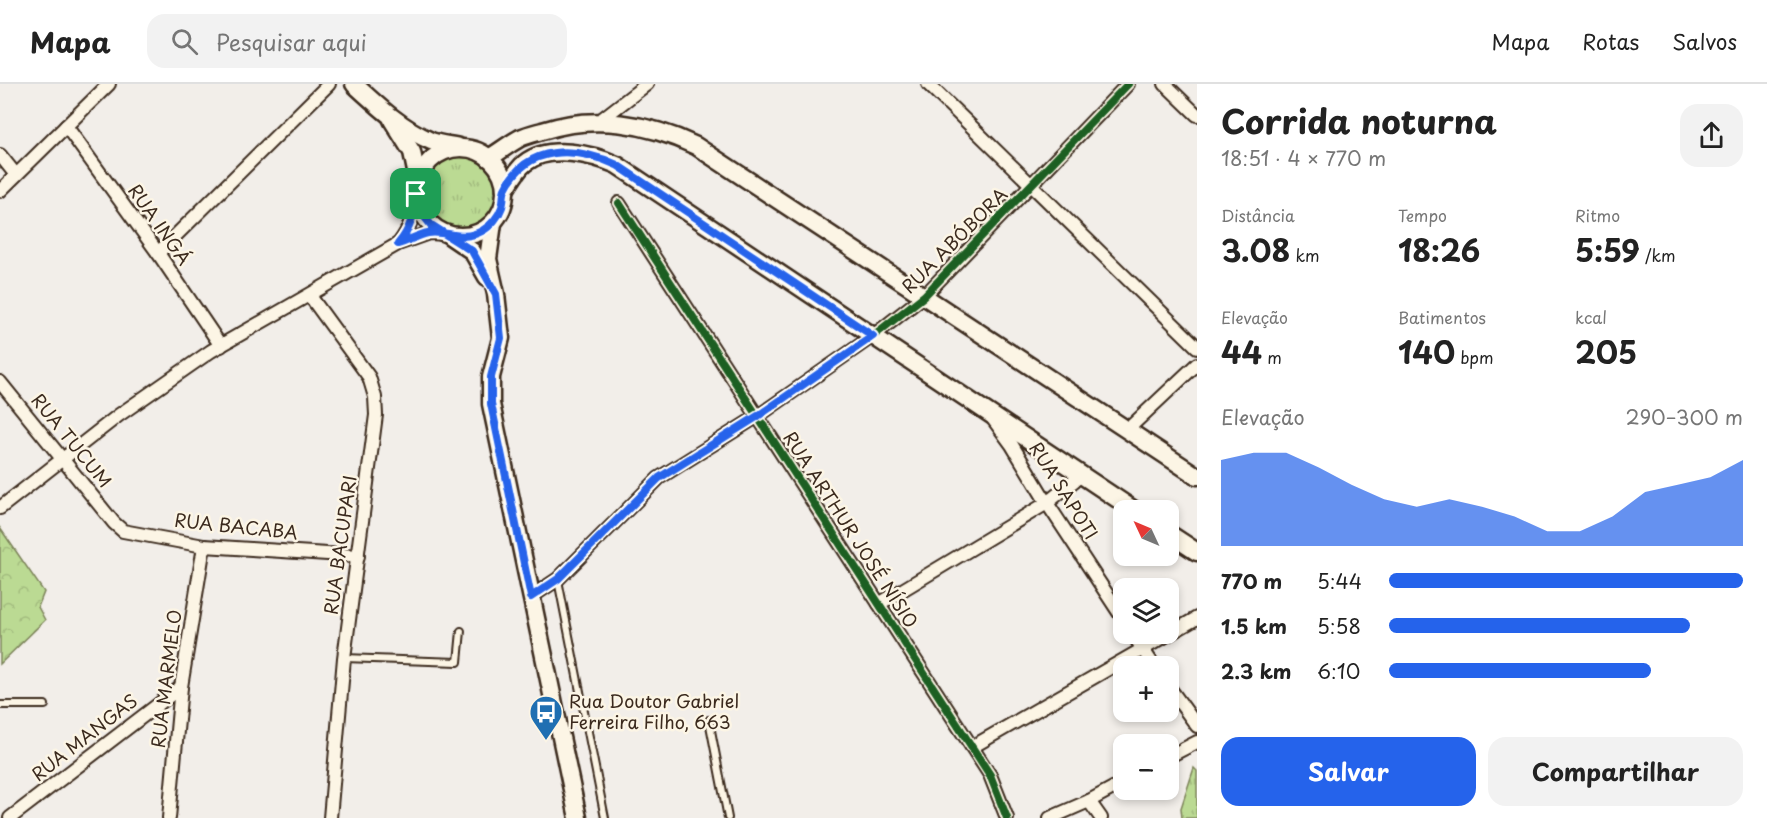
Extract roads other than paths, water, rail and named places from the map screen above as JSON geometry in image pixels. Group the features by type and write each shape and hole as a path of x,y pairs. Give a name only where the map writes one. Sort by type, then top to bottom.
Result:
{"main road":[{"path":"354,84 390,116 432,141 469,149 489,158 497,167 505,190"},
{"path":"390,116 412,152 420,211 431,225 472,251 496,294"},
{"path":"489,158 522,137 564,124 598,122 641,126 671,134 696,146 1197,476"},
{"path":"417,188 423,169 438,155 456,148 469,149"},
{"path":"578,818 491,404 491,377 501,338 496,294 488,259 493,223 502,207 505,190 524,163 542,154 578,153 599,157 617,165 1119,500"},
{"path":"448,235 462,237 473,235 493,223"},
{"path":"1179,540 1197,552"}],"street":[{"path":"0,191 109,84"},
{"path":"158,253 329,84"},
{"path":"598,122 647,84"},
{"path":"928,84 1197,347"},
{"name":"RUA ABÓBORA","path":"531,597 558,579 659,478 758,416 873,336 924,296 1128,84"},
{"path":"1165,84 1197,115"},
{"name":"RUA INGÁ","path":"66,126 158,253 221,346"},
{"path":"0,155 16,175"},
{"path":"398,244 407,233 413,217 417,188"},
{"name":"RUA ARTHUR JOSÉ NÍSIO","path":"619,203 990,775 1006,818"},
{"path":"0,508 119,415 221,346 398,244 429,233 448,235"},
{"name":"RUA BACUPARI","path":"310,296 369,377 375,397 376,415 344,658 330,818"},
{"path":"1127,430 1197,364"},
{"name":"RUA TUCUM","path":"0,382 114,523"},
{"name":"RUA SAPOTI","path":"988,413 1012,445 1113,603"},
{"path":"879,604 1047,503 1081,475"},
{"name":"RUA BACABA","path":"114,523 123,531 204,546 358,556"},
{"name":"RUA MARMELO","path":"169,818 181,687 204,546"},
{"path":"972,747 1197,618"},
{"path":"1139,644 1147,656"},
{"name":"RUA MANGAS","path":"10,818 181,687"},
{"path":"1179,701 1197,726"},
{"path":"1179,752 1197,742"},
{"path":"1050,818 1113,788"},
{"path":"1089,801 1101,818"}],"lane":[{"path":"558,579 605,818"},
{"path":"344,658 458,662 461,631"},
{"path":"0,705 45,705"},
{"path":"709,720 728,818"}],"place":[{"name":"Rua Doutor Gabriel Ferreira Filho, 663","path":"546,741"}]}
